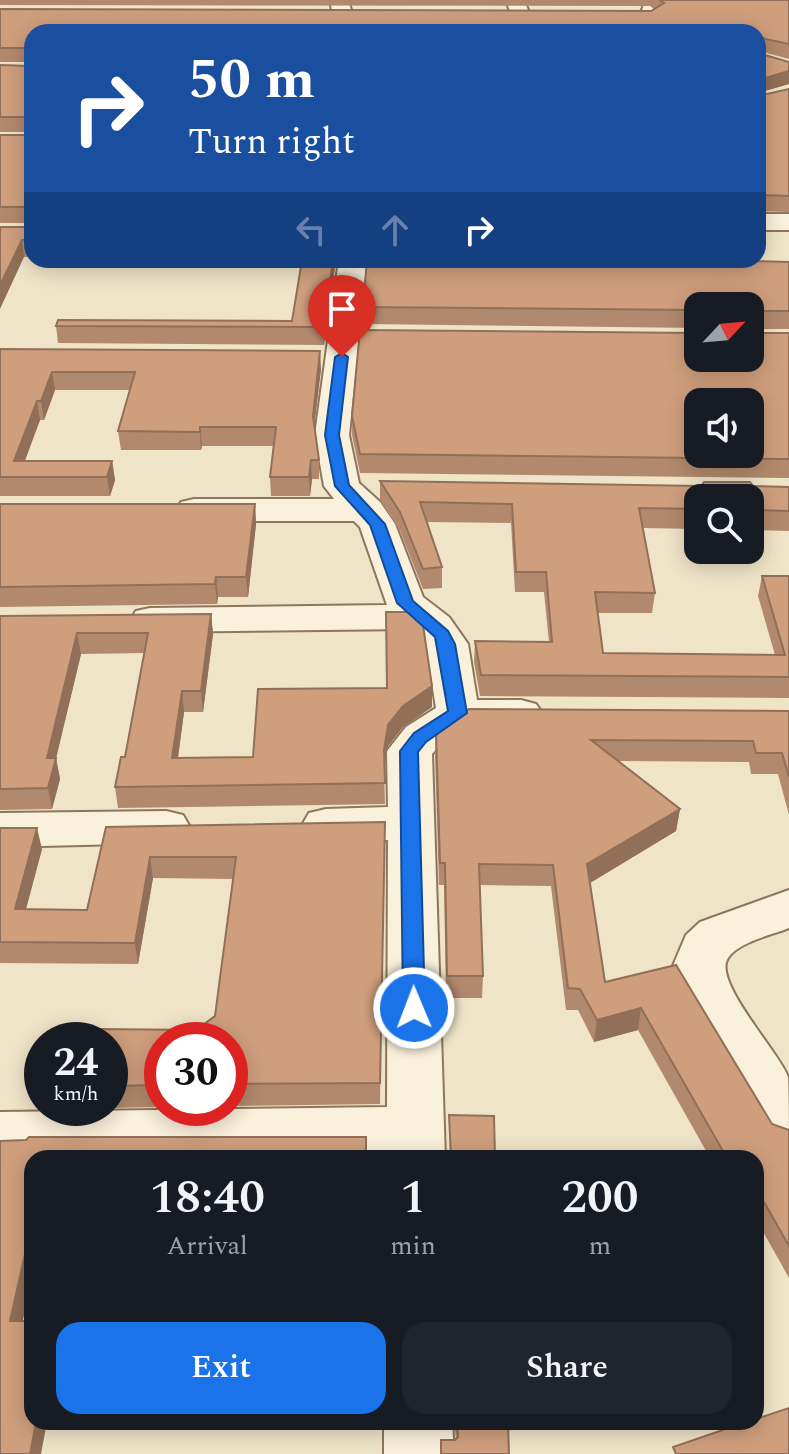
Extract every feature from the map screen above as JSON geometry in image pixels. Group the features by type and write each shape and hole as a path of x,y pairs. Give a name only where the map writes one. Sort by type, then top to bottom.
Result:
{"street":[{"path":"661,24 642,15 653,4 666,0"},
{"path":"493,15 526,16"},
{"path":"766,222 789,222"},
{"path":"352,268 332,435 366,494 405,603 435,626 447,644 458,713"},
{"path":"160,510 366,494"},
{"path":"110,621 422,617"},
{"path":"0,1137 416,1145 409,751 420,737 458,713 552,714"},
{"path":"285,825 412,823"},
{"path":"0,830 206,827"},
{"path":"789,908 718,936 704,949 698,968 708,995 789,1127"},
{"path":"418,1430 419,1454"}],"building":[{"path":"660,0 789,0 789,44 766,39 766,24 24,24 24,48 0,48 0,9 651,11 664,3"},
{"path":"766,55 789,62 789,71 766,78"},
{"path":"0,65 24,66 24,117 0,117"},
{"path":"789,89 789,196 766,195 766,94"},
{"path":"0,135 24,135 24,207 0,207"},
{"path":"0,227 24,227 24,240 0,285"},
{"path":"766,261 789,262 789,311 764,311 764,292 684,292 684,310 363,307 366,268 766,268"},
{"path":"301,268 332,268 324,327 56,326 58,320 292,321"},
{"path":"360,330 684,333 684,372 764,372 764,333 789,333 789,459 764,459 764,388 684,388 684,458 360,454 352,416"},
{"path":"0,349 320,351 313,416 319,460 311,460 309,477 270,477 276,427 200,427 200,432 118,431 135,372 52,372 41,401 37,401 14,461 112,461 107,477 0,477"},
{"path":"380,481 684,486 684,509 639,508 655,593 595,592 603,653 785,655 762,576 789,576 789,677 481,675 475,641 552,642 546,572 516,572 512,504 420,502 442,567 423,569 400,512"},
{"path":"704,482 752,484 702,484"},
{"path":"764,486 789,487 789,511 764,510"},
{"path":"0,504 255,504 246,577 216,577 215,584 0,587"},
{"path":"386,612 413,612 423,625 432,686 403,706 388,725 384,750 385,783 115,787 121,757 125,757 148,633 77,633 47,758 56,758 48,788 0,789 0,616 211,614 201,691 182,691 172,758 253,757 258,689 387,688"},
{"path":"469,709 789,711 789,777 782,753 756,753 753,741 591,740 680,809 587,864 605,982 676,965 772,1124 789,1130 789,1246 764,1202 764,1150 722,1150 641,1008 597,1020 580,989 568,988 553,865 479,864 483,976 447,976 445,863 440,863 436,733"},
{"path":"385,822 380,1083 248,1084 248,1022 207,1022 215,1016 236,857 150,857 135,943 0,942 0,828 37,828 15,909 87,910 106,827"},
{"path":"128,1029 144,1029 144,1085 128,1086"},
{"path":"449,1115 494,1116 495,1150 451,1150"},
{"path":"29,1137 366,1137 366,1150 24,1150 24,1259 10,1321 24,1321 24,1430 34,1430 30,1454 0,1454 0,1141 26,1140"},
{"path":"789,1408 789,1454 676,1454 673,1447 723,1430 764,1430 764,1416"},
{"path":"458,1430 508,1430 509,1454 441,1454 441,1440 455,1440"}],"route":[{"path":"342,357 332,435 342,486 377,524 405,603 442,634 447,644 458,713 420,737 409,751 414,1008"}]}
